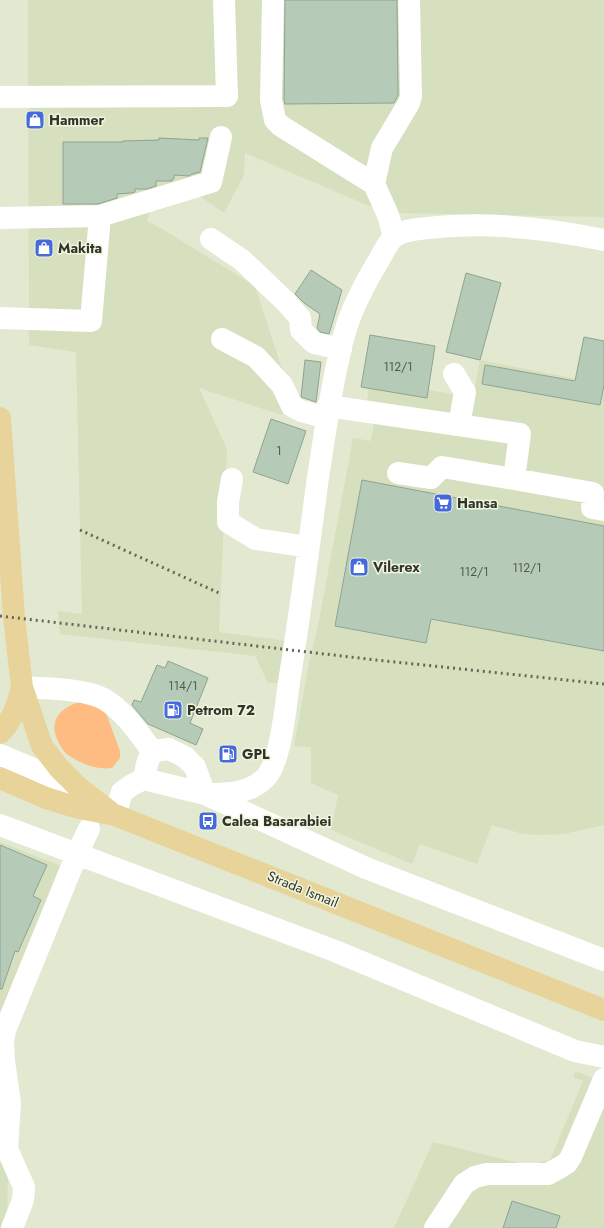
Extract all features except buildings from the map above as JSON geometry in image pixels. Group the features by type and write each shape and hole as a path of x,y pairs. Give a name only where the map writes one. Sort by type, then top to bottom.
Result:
{"main road":[{"path":"0,418 4,523 22,687 42,746 59,768 78,788 115,815"},
{"path":"0,733 8,725 15,713 22,687"},
{"name":"Strada Ismail","path":"0,778 46,798 76,807 115,815 604,1010"}],"lane":[{"path":"0,97 227,96 224,0"},
{"path":"273,0 271,100 275,120 281,126 374,184 388,215 394,236"},
{"path":"374,184 382,148 409,103 411,96 409,0"},
{"path":"0,218 100,216 211,182 221,137"},
{"path":"0,318 91,321 100,216"},
{"path":"205,794 242,792 257,786 269,774 275,762 279,746 294,650 328,412 345,331 375,266 394,236 406,231 447,226 490,225 568,232 604,240"},
{"path":"211,239 242,260 286,302 300,318 302,330 314,343 341,349"},
{"path":"222,339 256,357 282,386 292,406 301,411 328,412 459,425 520,434 514,479"},
{"path":"454,374 465,392 459,425"},
{"path":"398,473 431,478 442,467 593,492 592,508 604,510"},
{"path":"232,479 228,502 228,522 256,539 308,547"},
{"path":"22,687 82,692 103,698 121,712 152,750"},
{"path":"152,750 169,749 185,757 195,767 205,794"},
{"path":"144,779 152,750"},
{"path":"0,755 78,788"},
{"path":"115,815 122,792 144,779 205,794 366,868 604,960"},
{"path":"0,825 334,952 575,1051 604,1057"},
{"path":"12,1228 23,1200 24,1187 7,1149 10,1103 3,1042 5,1030 77,854 90,829"},
{"path":"436,1228 464,1184 475,1177 487,1174 548,1174 567,1163 571,1157 604,1079"}],"shaded area":[{"path":"28,0 604,0 604,217 398,213 374,208 245,153 244,175 224,213 198,195 151,206 147,221 255,286 280,363 290,383 282,415 199,388 227,449 219,632 287,641 281,683 268,683 255,656 60,634 58,611 82,614 76,352 29,345"},
{"path":"480,360 604,384 604,825 564,834 539,835 523,834 492,825 477,864 420,844 412,864 331,830 338,795 311,783 311,747 294,746 353,438 371,441 377,403 367,400 369,388 380,381 473,398"},
{"path":"79,702 91,702 106,713 120,751 120,758 112,768 89,766 78,761 67,754 59,743 55,734 55,721 61,712 66,708"},
{"path":"0,842 61,866 11,986 7,1228 0,1228"},
{"path":"576,1071 604,1083 604,1228 394,1228 433,1142 530,1165 550,1160 583,1081 573,1077"}],"railway":[{"path":"80,530 219,593"},
{"path":"0,616 376,660 604,684"}],"place":[{"name":"Hammer","path":"35,120"},
{"name":"Makita","path":"44,248"},
{"name":"Hansa","path":"443,503"},
{"name":"Vilerex","path":"359,567"},
{"name":"Petrom 72","path":"173,710"},
{"name":"GPL","path":"228,754"},
{"name":"Calea Basarabiei","path":"208,821"}]}
